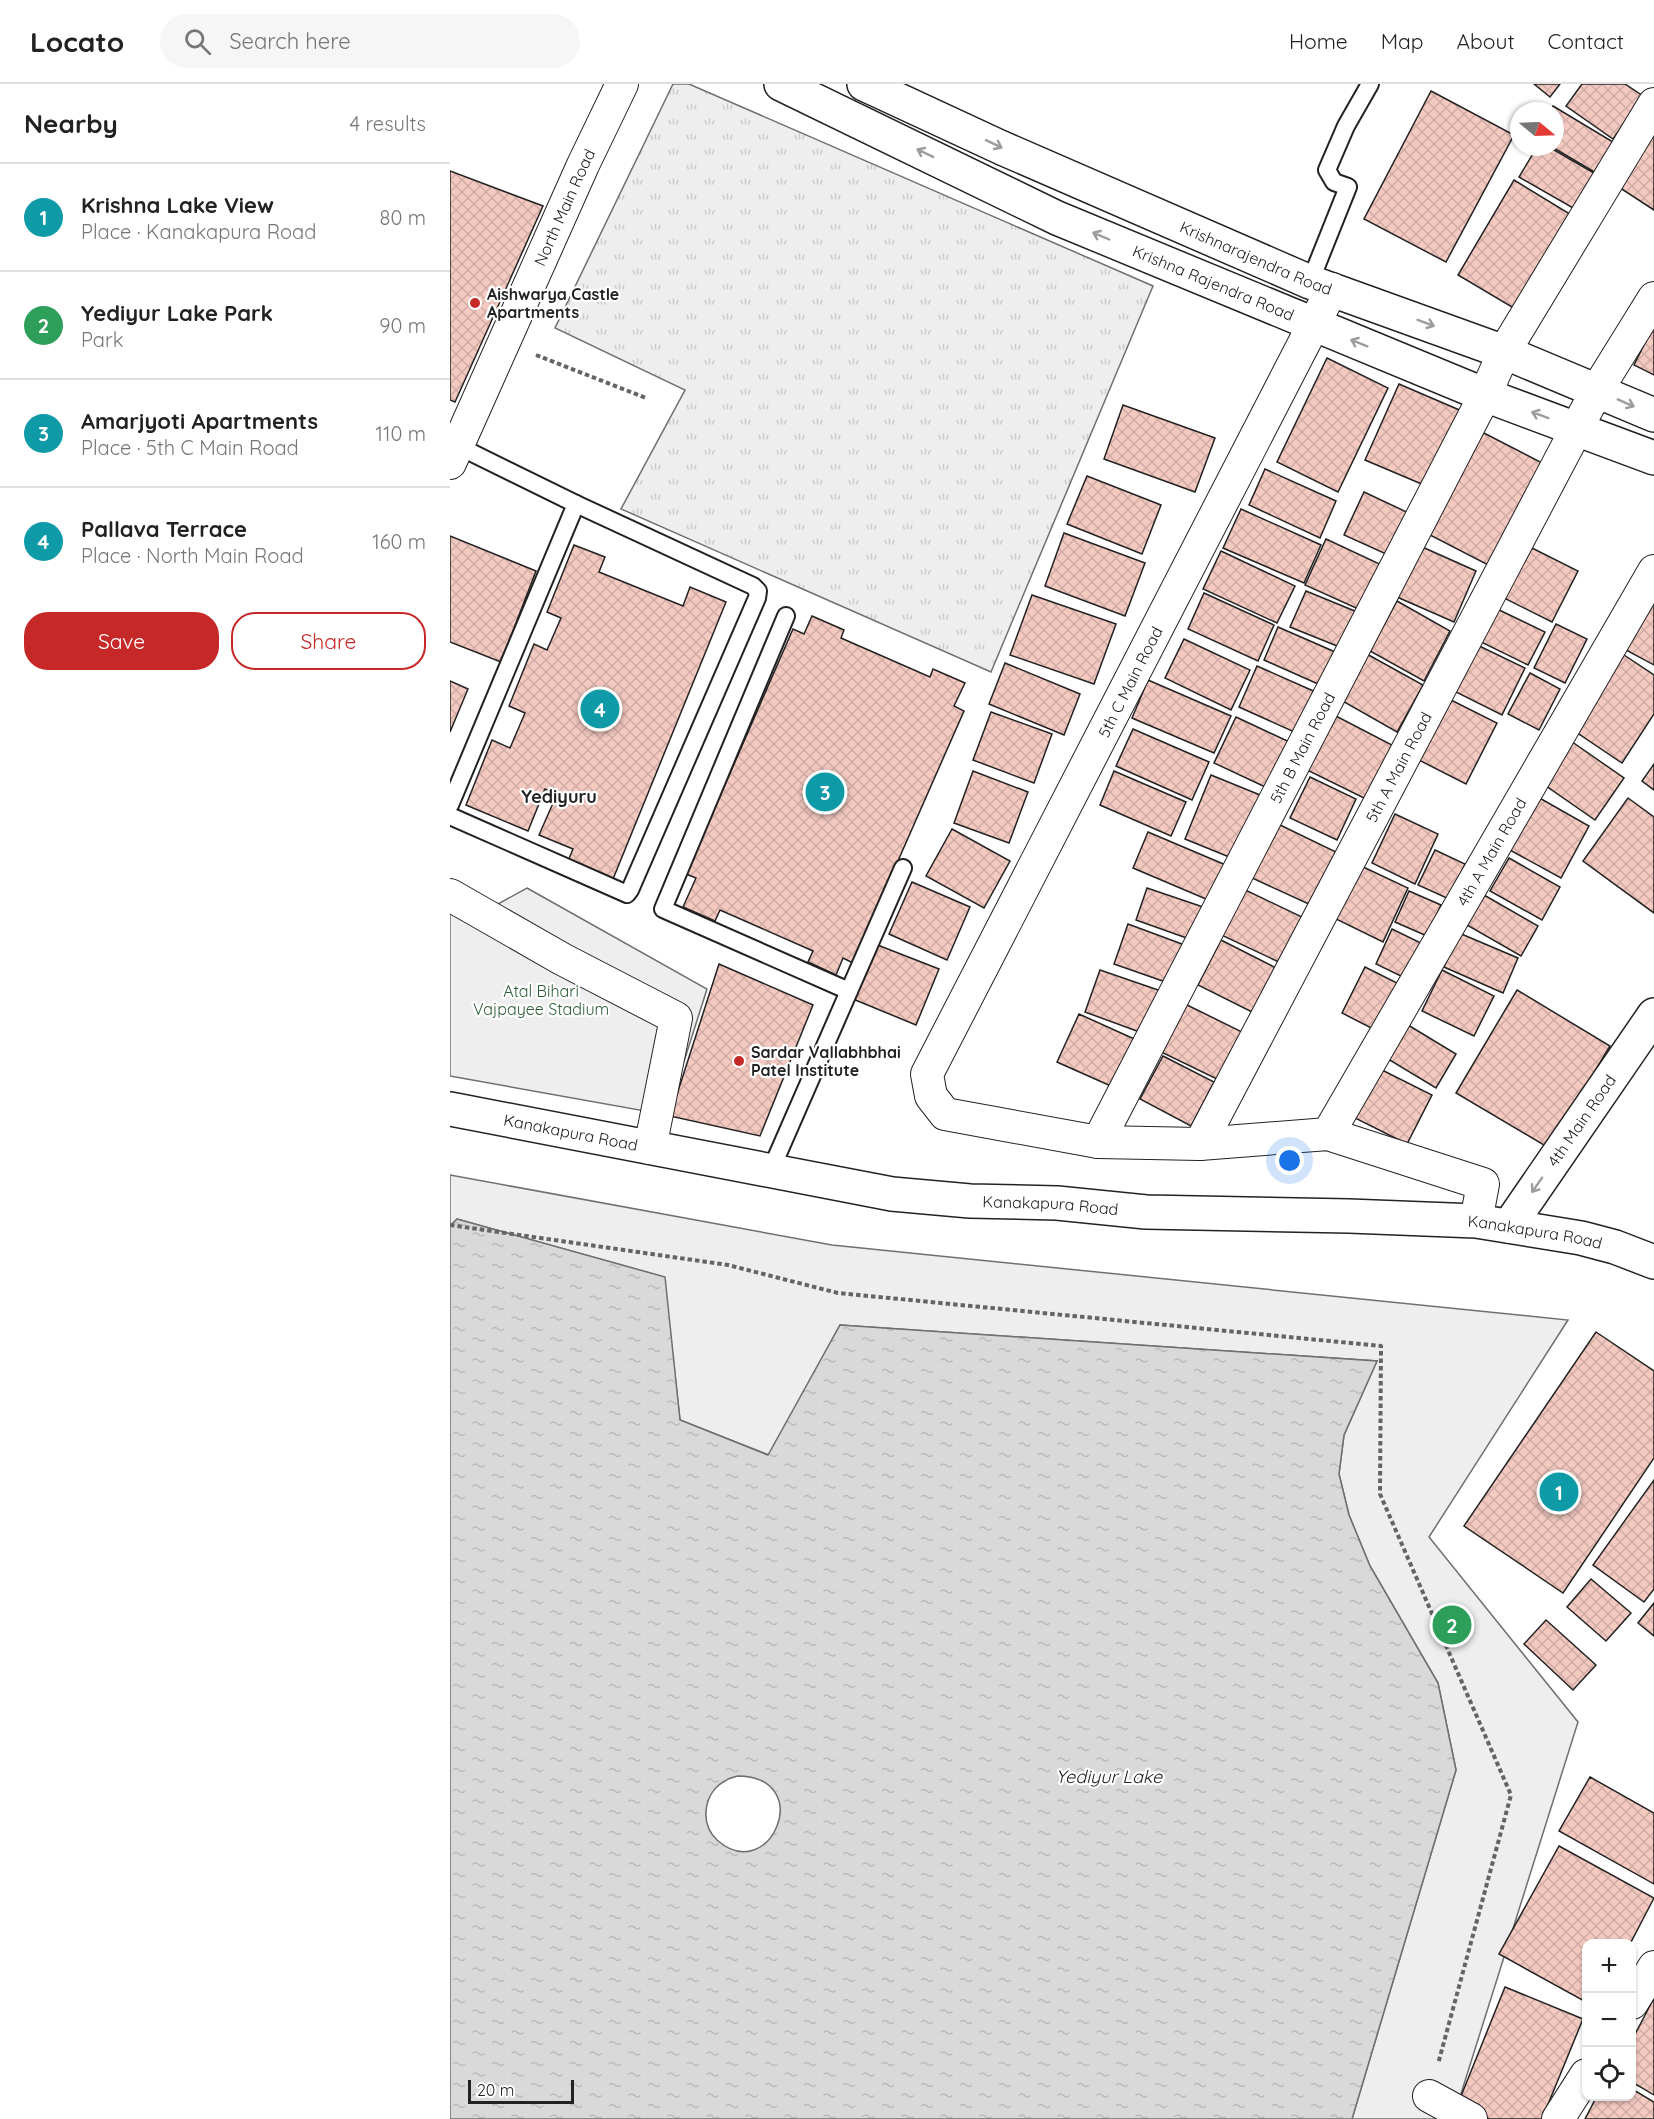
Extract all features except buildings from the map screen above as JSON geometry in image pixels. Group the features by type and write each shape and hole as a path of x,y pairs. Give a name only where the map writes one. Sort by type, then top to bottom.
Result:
{"main road":[{"name":"Krishna Rajendra Road","path":"781,84 1057,218 1485,395 1654,458"},
{"name":"Krishnarajendra Road","path":"864,84 1002,148 1321,286 1504,352 1654,415"},
{"name":"4th Main Road","path":"1509,1226 1654,1015"},
{"name":"Kanakapura Road","path":"450,1109 892,1194 970,1201 1057,1203 1146,1212 1476,1221 1581,1238 1615,1247 1654,1262"}],"street":[{"name":"North Main Road","path":"456,438 504,343 622,84"},
{"name":"5th B Main Road","path":"1098,1142 1485,395 1504,352 1654,104"},
{"name":"5th C Main Road","path":"1098,1142 945,1114 931,1096 927,1074 1315,325 1321,286"},
{"name":"5th A Main Road","path":"1200,1144 1597,390 1654,298"},
{"name":"4th A Main Road","path":"1329,1134 1654,571"},
{"path":"450,895 562,959 676,1018 650,1148"},
{"path":"1098,1142 1200,1144 1329,1134 1483,1184 1476,1221"},
{"path":"1636,1996 1654,1967"},
{"path":"1558,2119 1582,2082"},
{"path":"1429,2096 1471,2119"}],"lane":[{"path":"1321,286 1348,187 1334,182 1327,170 1346,126 1370,84"},
{"path":"450,816 622,892 629,892 759,591 753,586 576,504 456,438"},
{"path":"450,805 576,504"},
{"path":"786,616 663,909 849,991"},
{"path":"770,1172 903,868"}],"path":[{"path":"504,343 646,398"},
{"path":"450,1225 728,1265 838,1293 1380,1346 1380,1494 1511,1795 1429,2096"}],"green space":[{"path":"673,84 689,84 1153,286 991,672 621,509 685,390 555,328"},
{"name":"Atal Bihari Vajpayee Stadium","path":"527,888 707,989 667,1115 450,1076 450,901 480,914"},
{"path":"450,1175 832,1245 1568,1320 1429,1537 1578,1722 1453,2119 1352,2119 1456,1770 1438,1683 1370,1566 1349,1515 1339,1474 1344,1435 1377,1361 840,1325 769,1455 680,1420 664,1277 457,1219 450,1226"}],"water":[{"name":"Yediyur Lake","path":"457,1219 665,1277 680,1420 768,1455 840,1325 1377,1361 1344,1435 1339,1474 1349,1515 1370,1566 1438,1683 1456,1770 1352,2119 450,2119 450,1226","holes":["738,1776 762,1781 776,1793 780,1809 777,1826 768,1841 754,1850 736,1851 717,1840 711,1833 706,1817 708,1800 718,1786 732,1778"]}],"place":[{"name":"Aishwarya Castle Apartments","path":"475,303"},
{"name":"Pallava Terrace","path":"600,709"},
{"name":"Amarjyoti Apartments","path":"825,792"},
{"name":"Sardar Vallabhbhai Patel Institute","path":"739,1061"},
{"name":"Krishna Lake View","path":"1559,1492"},
{"name":"Yediyur Lake Park","path":"1452,1625"}],"district":[{"name":"Yediyuru","path":"559,796"}]}
